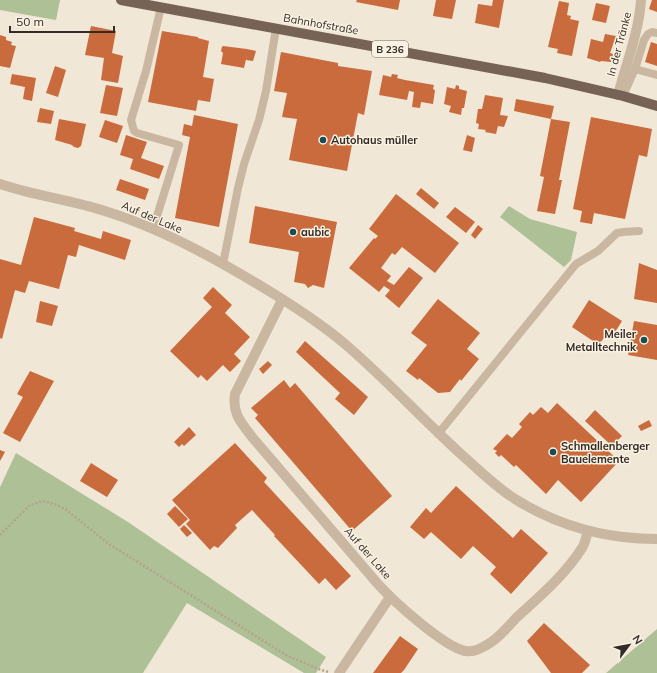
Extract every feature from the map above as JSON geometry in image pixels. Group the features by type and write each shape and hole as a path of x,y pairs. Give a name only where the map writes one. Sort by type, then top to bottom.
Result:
{"main road":[{"name":"Bahnhofstraße","path":"121,0 148,3 161,8 516,72 621,95 657,106"}],"street":[{"name":"In der Tränke","path":"621,95 640,12 641,0"},
{"name":"Auf der Lake","path":"0,184 29,193 79,203 108,212 153,229 223,264 312,319 345,344 438,434 486,477 514,499 567,525 588,531 618,536 657,539"},
{"name":"Auf der Lake","path":"282,300 235,394 234,409 252,437 390,597 438,636 458,648 467,651 484,647 496,638 552,584 582,548 588,531"},
{"path":"339,673 390,597"}],"lane":[{"path":"153,229 179,145 137,133 134,131 131,120 146,71 161,8"},
{"path":"223,264 240,182 259,120 266,90 276,28"},
{"path":"621,95 635,69 644,40 648,34 652,32 657,33"},
{"path":"635,69 657,76"},
{"path":"438,434 576,264 598,251 617,234 639,231"}],"path":[{"path":"0,535 30,505 38,501 47,501 65,510 109,544 286,655 320,670 333,673"}],"green space":[{"path":"0,0 60,0 56,20 0,10"},
{"path":"509,206 530,219 577,232 571,260 564,267 500,217"},
{"path":"16,453 128,522 326,657 316,673 304,673 187,603 143,673 0,673 0,487"},
{"path":"657,629 657,673 606,673"}],"building":[{"path":"357,0 400,0 398,10 356,2"},
{"path":"436,0 456,0 452,19 433,16"},
{"path":"493,0 504,0 499,28 475,23 478,4 492,6"},
{"path":"652,0 657,0 657,12 649,9"},
{"path":"559,1 569,3 567,15 571,16 570,19 579,21 572,56 557,53 558,49 548,47"},
{"path":"596,3 610,6 606,23 592,20"},
{"path":"91,26 116,31 112,53 123,56 118,83 101,80 104,58 85,55"},
{"path":"162,31 198,37 209,41 203,77 214,79 210,102 198,100 196,111 148,102"},
{"path":"605,34 616,36 610,53 613,54 611,62 600,62 587,58 591,39 603,42"},
{"path":"0,35 6,37 6,40 12,42 11,45 16,46 10,68 0,66"},
{"path":"651,42 657,44 657,66 645,62"},
{"path":"223,46 256,51 253,61 246,60 247,55 244,68 221,64 223,53 221,51"},
{"path":"281,52 338,63 338,66 372,71 364,115 358,113 347,171 289,160 297,119 282,117 287,93 274,91"},
{"path":"55,66 66,70 58,97 46,93"},
{"path":"12,74 36,78 32,101 23,99 25,87 10,84"},
{"path":"392,74 398,75 397,78 434,85 433,89 435,90 433,104 421,102 420,108 412,107 414,92 409,91 407,100 379,95 383,75 391,77"},
{"path":"106,85 123,88 117,116 100,113"},
{"path":"456,85 459,86 459,89 467,91 464,108 462,108 461,115 449,112 451,106 444,104 447,87 455,89"},
{"path":"485,95 503,98 500,115 508,116 504,127 498,126 496,134 478,129 479,124 476,123 478,109 482,109"},
{"path":"516,99 554,106 551,119 514,111"},
{"path":"40,108 54,111 51,124 37,122"},
{"path":"194,115 238,124 219,227 175,218 190,137 182,135 184,124 192,126"},
{"path":"591,117 652,129 647,157 639,155 625,219 594,213 592,224 580,222 582,211 573,209"},
{"path":"59,119 86,124 81,146 78,148 55,140"},
{"path":"551,119 570,122 559,180 562,180 555,214 537,211 544,177 540,176"},
{"path":"105,120 123,126 117,143 99,137"},
{"path":"126,135 147,142 141,158 164,166 159,179 130,169 133,159 120,155"},
{"path":"467,135 475,138 472,152 463,150"},
{"path":"120,179 149,189 145,200 116,190"},
{"path":"421,188 439,203 434,209 416,194"},
{"path":"396,194 459,243 435,273 402,247 395,255 392,253 381,268 391,276 387,281 394,285 409,267 423,278 399,308 385,296 390,290 384,286 379,292 349,268 374,238 375,239 378,236 369,229"},
{"name":"aubic","path":"255,206 337,222 324,288 313,285 308,288 305,284 294,282 299,252 249,243"},
{"path":"455,207 475,222 466,233 446,217"},
{"path":"34,217 75,228 74,231 101,239 103,231 131,240 125,260 79,245 76,257 68,255 59,289 29,281 25,293 15,290 2,339 0,338 0,259 21,265"},
{"path":"478,225 483,229 475,239 471,235"},
{"path":"639,263 657,270 657,303 634,299"},
{"path":"213,287 232,305 225,313 250,337 234,354 241,361 230,372 223,365 207,381 201,375 198,378 170,351 212,307 203,298"},
{"path":"438,299 480,333 467,349 479,359 450,392 438,393 419,378 418,380 406,371 427,345 411,333"},
{"path":"589,300 622,321 612,337 607,333 599,345 572,327"},
{"path":"40,301 58,306 52,326 36,322"},
{"name":"Meiler Metalltechnik","path":"634,321 657,325 657,360 628,355"},
{"path":"305,341 368,397 354,415 335,399 340,393 296,352"},
{"path":"268,361 272,365 263,374 259,369"},
{"path":"30,371 54,381 20,442 3,433 23,397 17,394"},
{"path":"284,380 290,388 295,383 392,496 352,531 255,418 258,415 251,408"},
{"name":"Schmallenberger Bauelemente","path":"557,403 619,461 581,502 558,480 546,494 516,465 514,467 501,455 499,457 495,453 497,451 493,449 507,434 512,438 522,427 519,424 530,412 533,415 541,407 548,413"},
{"path":"595,410 622,436 612,446 585,421"},
{"path":"649,420 652,426 641,431 638,426"},
{"path":"189,427 196,435 184,446 182,444 179,447 174,442"},
{"path":"235,443 267,478 264,482 351,576 336,590 325,578 319,584 252,510 235,525 237,528 218,548 214,546 210,550 186,524 190,520 172,500"},
{"path":"0,450 5,452 0,461"},
{"path":"91,463 118,480 107,497 80,481"},
{"path":"456,486 513,538 521,529 548,553 511,594 490,574 496,567 473,546 461,559 431,532 424,539 410,527 426,508 431,513"},
{"path":"175,506 188,519 179,527 167,514"},
{"path":"184,525 192,533 187,537 180,529"},
{"path":"544,623 590,665 582,673 551,673 527,641"},
{"path":"400,636 418,649 404,670 401,673 373,673"}],"place":[{"name":"Autohaus müller","path":"323,140"},
{"name":"aubic","path":"293,232"},
{"name":"Meiler Metalltechnik","path":"644,340"},
{"name":"Schmallenberger Bauelemente","path":"553,452"}]}
